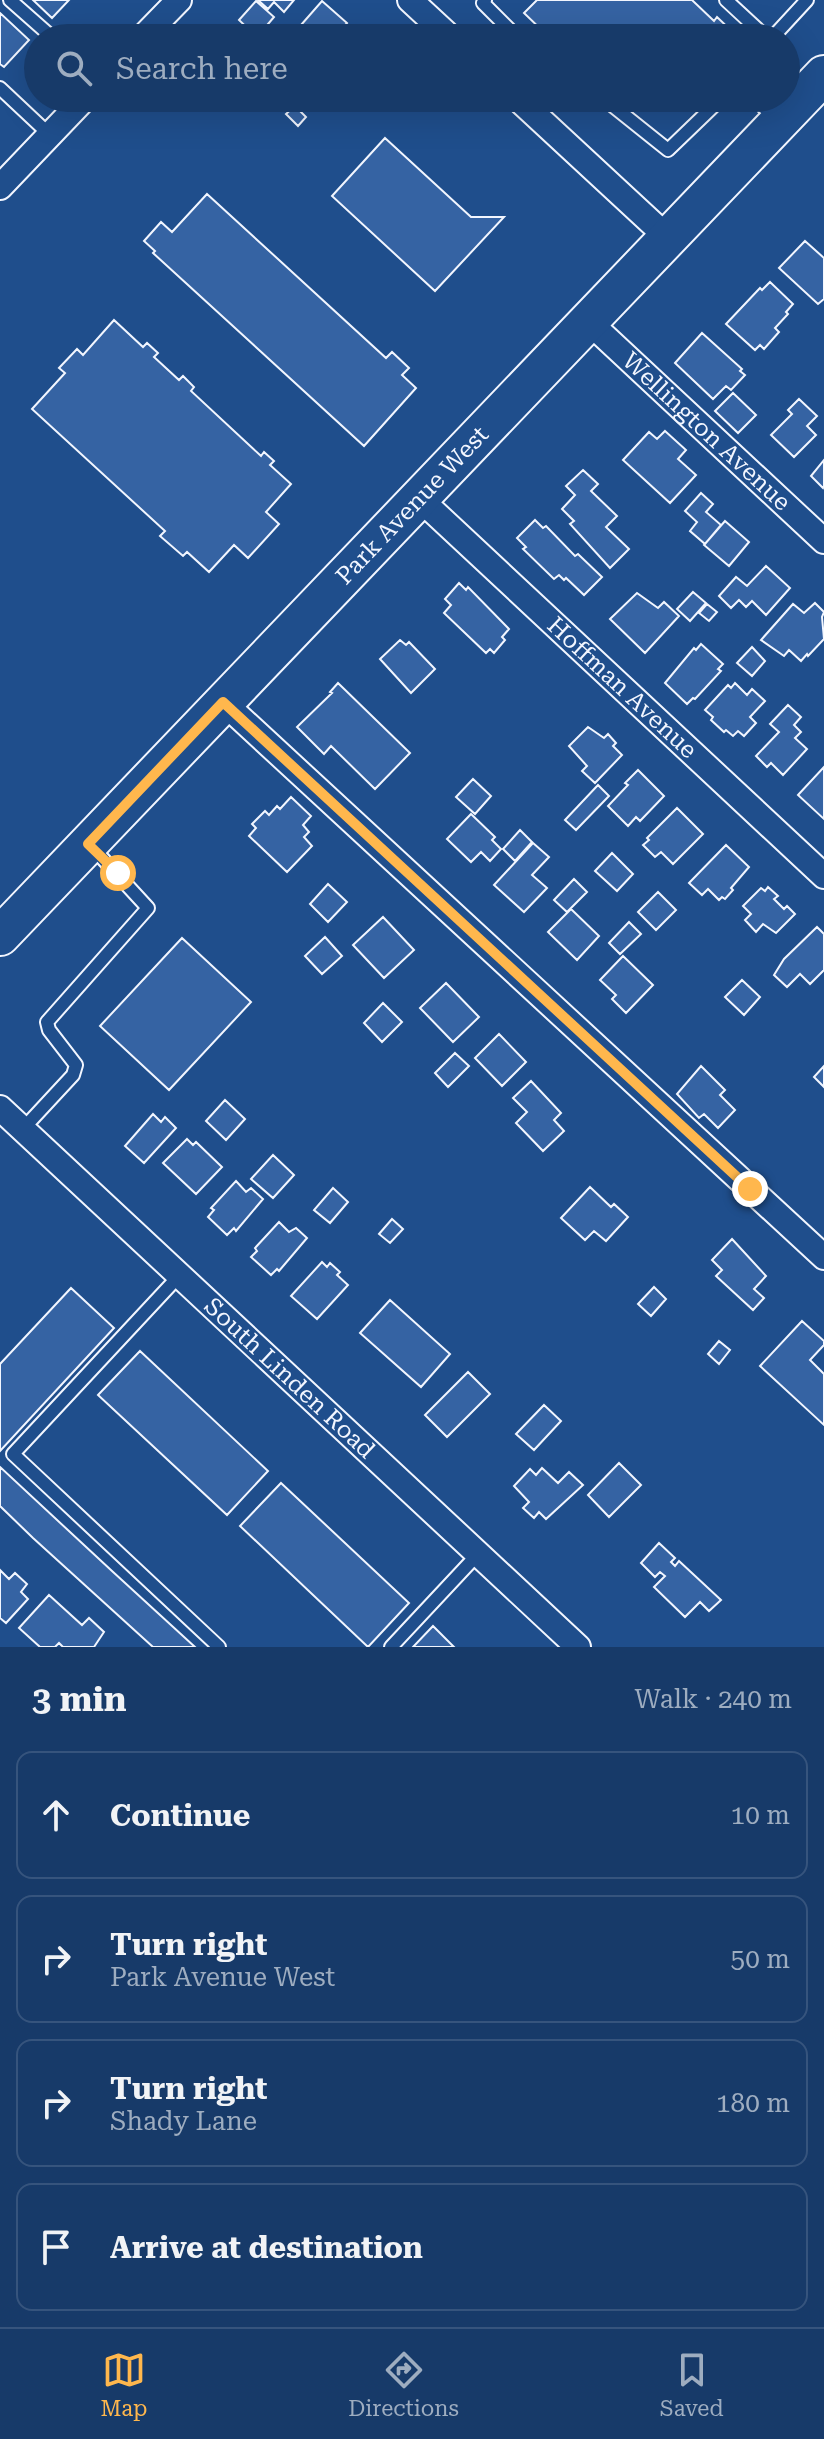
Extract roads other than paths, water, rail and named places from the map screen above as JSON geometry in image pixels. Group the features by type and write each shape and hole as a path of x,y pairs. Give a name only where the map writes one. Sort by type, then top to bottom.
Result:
{"main road":[{"name":"Park Avenue West","path":"800,89 824,75"},
{"name":"Park Avenue West","path":"0,936 667,237 764,112"}],"street":[{"path":"156,24 179,0"},
{"path":"410,0 436,24"},
{"path":"0,187 72,112"},
{"path":"532,112 667,237"},
{"name":"Wellington Avenue","path":"588,321 824,541"},
{"name":"Hoffman Avenue","path":"419,498 824,876"},
{"path":"223,702 824,1257"},
{"name":"South Linden Road","path":"0,1108 578,1647"}],"lane":[{"path":"10,0 37,24"},
{"path":"485,0 483,3 504,24"},
{"path":"726,0 754,24"},
{"path":"784,24 807,0"},
{"path":"0,88 24,111"},
{"path":"26,112 50,135"},
{"path":"620,112 668,150 707,112"},
{"path":"22,1130 73,1075 76,1065 49,1030 47,1022 148,908 88,844"},
{"path":"178,1277 13,1454 219,1647"},
{"path":"391,1647 478,1554"}]}
